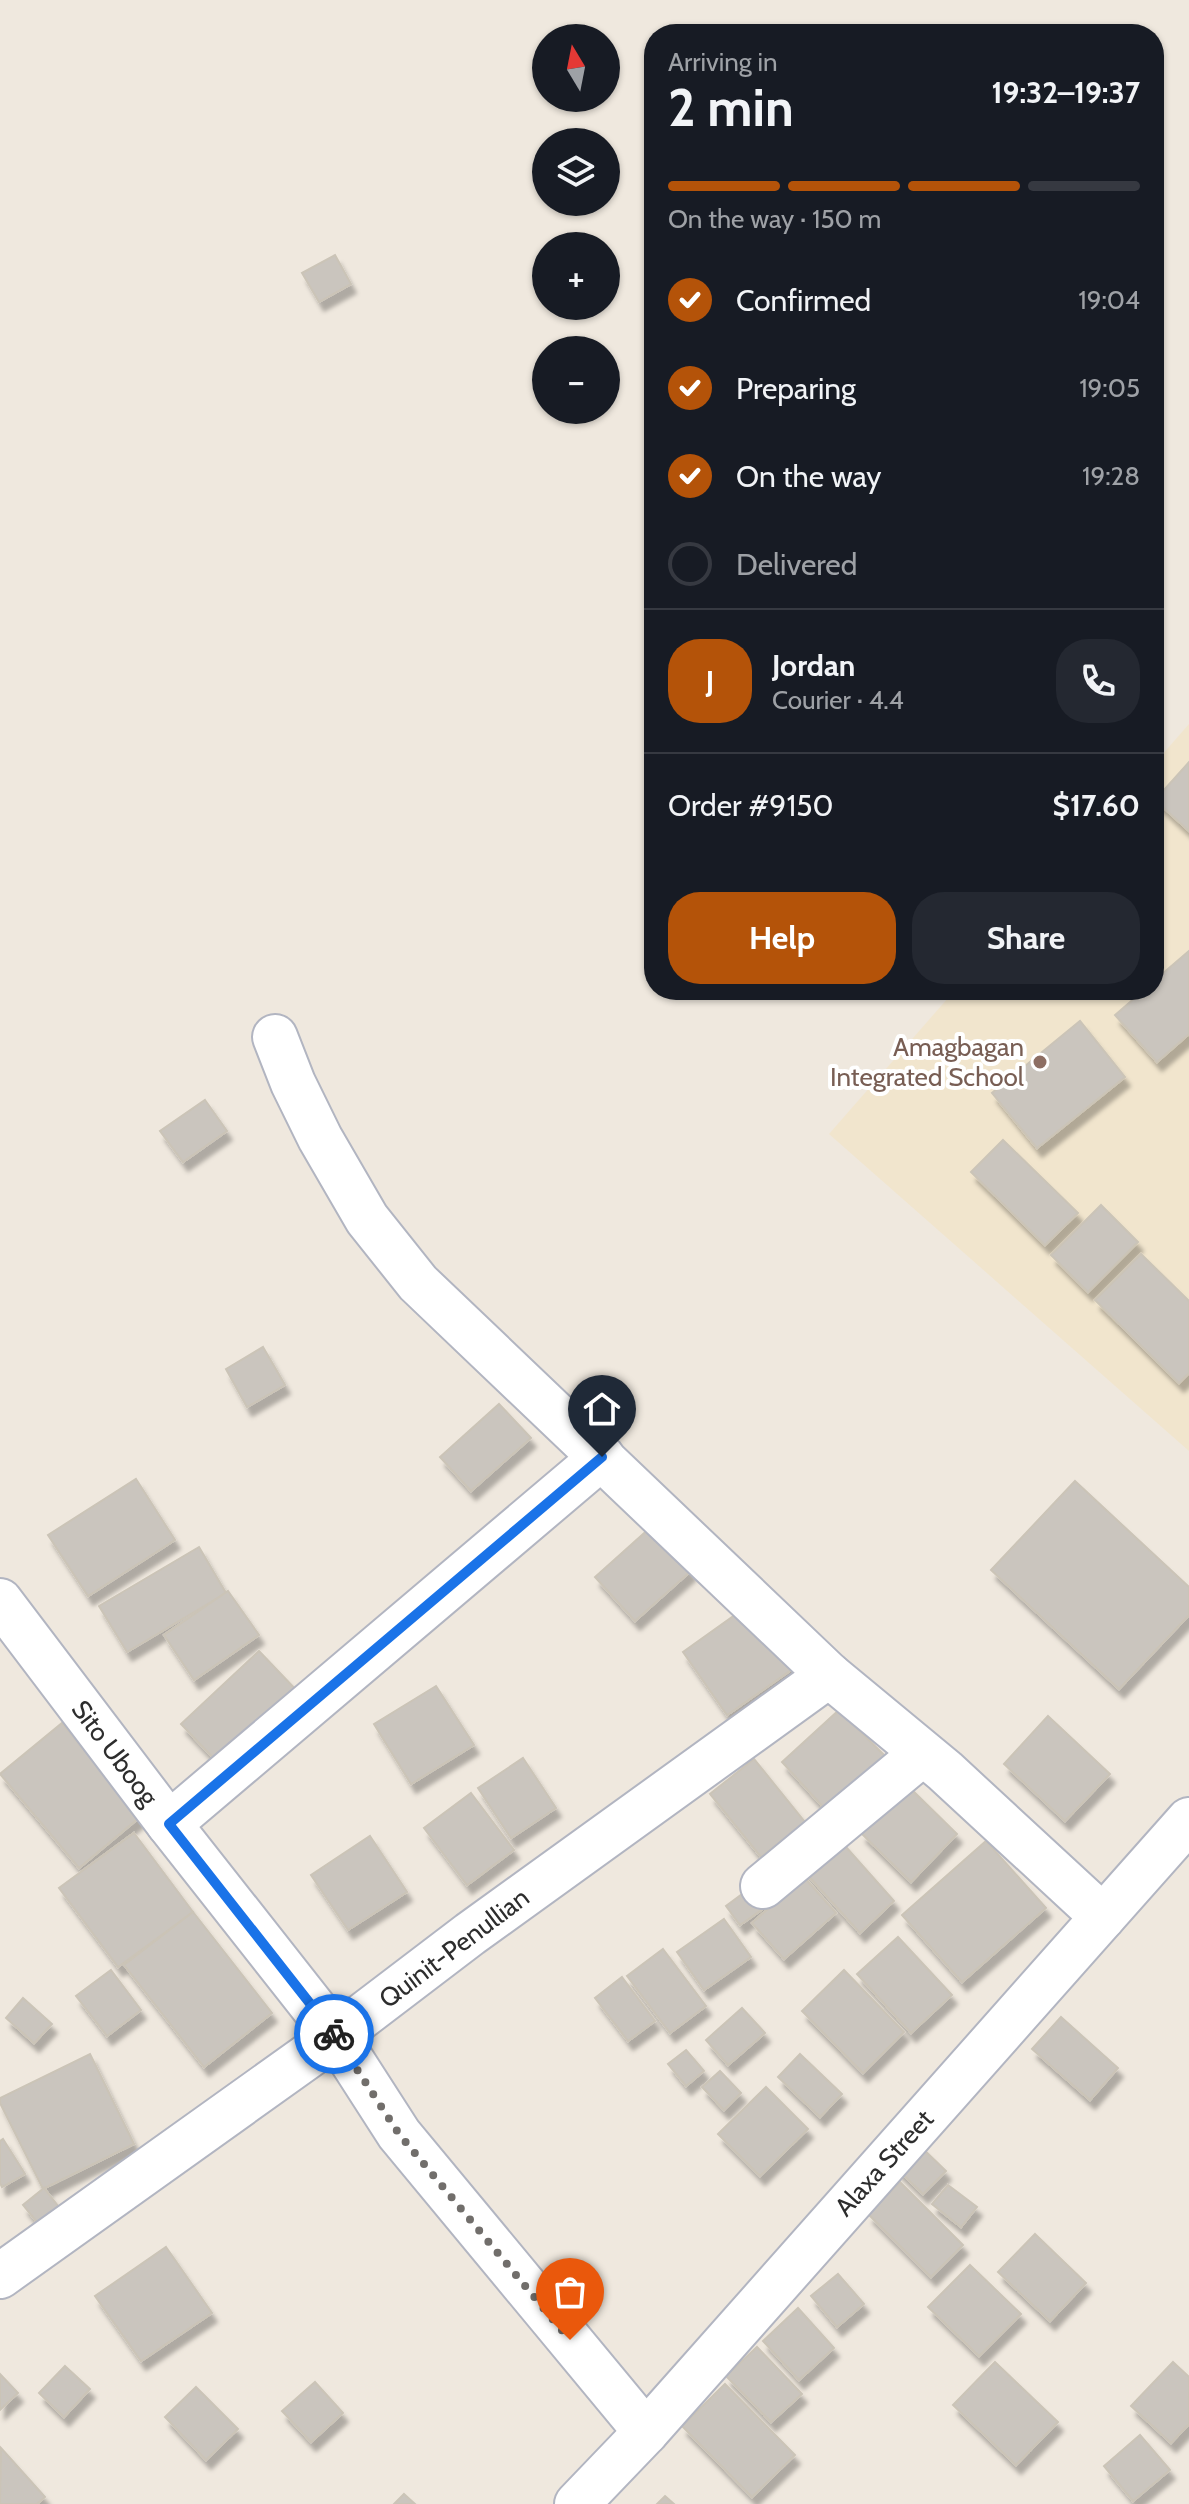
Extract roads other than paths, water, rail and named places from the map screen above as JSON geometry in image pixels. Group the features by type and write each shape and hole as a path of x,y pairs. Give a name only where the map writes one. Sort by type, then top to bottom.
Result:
{"street":[{"path":"275,1037 320,1138 367,1219 418,1283 829,1675 1103,1917"},
{"path":"169,1824 602,1457"},
{"name":"Sito Uboog","path":"0,1601 169,1824 336,2036 399,2134 646,2432"},
{"name":"Quinit-Penullian","path":"0,2276 336,2036 470,1934 829,1675"},
{"path":"763,1886 922,1754"},
{"name":"Alaxa Street","path":"577,2504 646,2432 1189,1820"}],"place":[{"name":"Amagbagan Integrated School","path":"1040,1062"}]}
